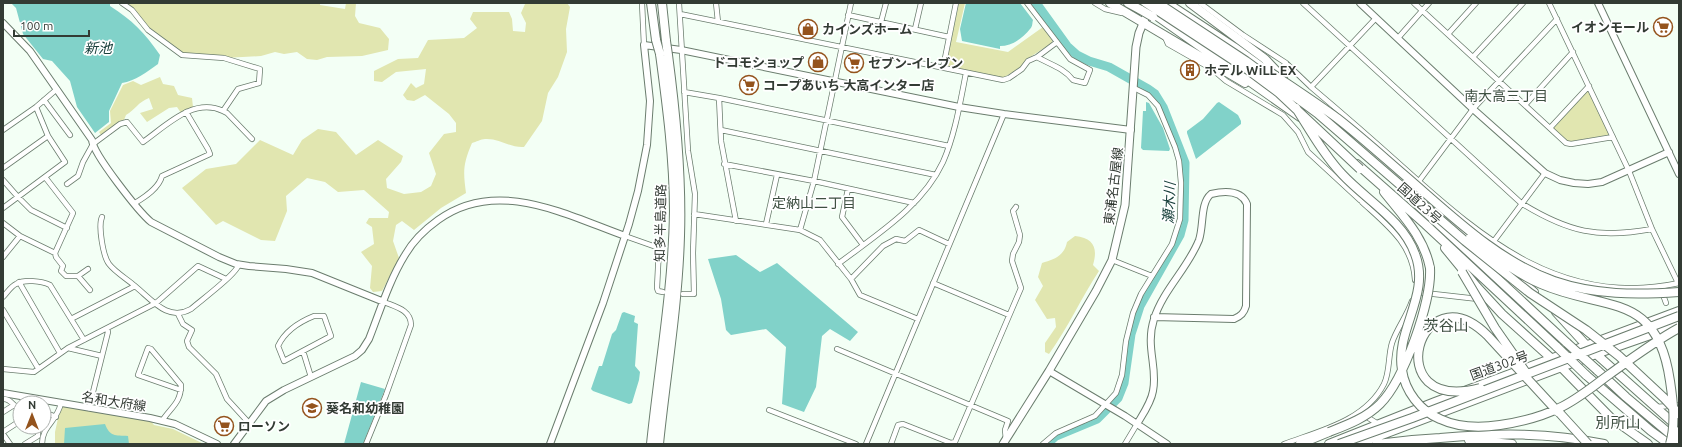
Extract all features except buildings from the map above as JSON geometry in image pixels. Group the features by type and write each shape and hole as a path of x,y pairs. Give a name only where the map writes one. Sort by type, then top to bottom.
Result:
{"highway":[{"path":"651,3 664,54"},
{"path":"655,3 660,40"},
{"path":"660,40 662,3"},
{"path":"1110,3 1294,110 1379,187 1412,214 1452,258 1508,348 1558,413"},
{"path":"1128,3 1142,6 1248,70 1279,93 1294,110 1336,167 1403,232 1413,248 1419,268 1419,287 1416,303 1402,342 1401,365 1405,381 1412,395 1423,408 1437,418 1454,424 1482,427 1514,423 1546,414 1584,393 1639,352 1679,326"},
{"path":"1158,3 1215,40 1317,114 1465,241 1530,293 1602,342 1634,369 1679,414"},
{"name":"国道23号","path":"1167,3 1234,47 1295,92 1338,127 1428,221 1586,375 1651,431 1669,444"},
{"path":"1190,3 1265,59 1295,92"},
{"name":"国道23号","path":"1142,6 1294,110 1351,159 1428,221 1567,343 1631,402 1679,441"},
{"path":"1215,40 1267,70 1337,118 1447,212 1502,254 1519,265 1553,280 1599,292 1632,294 1679,292"},
{"name":"知多半島道路","path":"651,444 669,295 674,211 673,176 664,54"},
{"name":"知多半島道路","path":"659,444 677,296 680,238 680,176 664,54"},
{"path":"1300,444 1356,420 1372,410 1385,398 1399,378 1424,309 1430,282 1430,268 1426,252 1413,229 1379,187"},
{"path":"1412,196 1506,265 1524,276 1560,291 1619,306 1634,314 1647,324 1652,329 1660,344 1669,374 1673,417 1669,444"},
{"path":"1428,221 1489,300 1562,368 1610,417 1640,441 1648,444"},
{"path":"1428,221 1519,279 1557,314 1586,345 1679,428"},
{"name":"国道302号","path":"1329,444 1378,424 1679,311"},
{"path":"1339,444 1412,418 1679,316"},
{"path":"1540,369 1527,373 1521,374 1473,389 1460,392 1448,391 1436,387 1426,379 1418,364 1417,351 1421,339 1432,325 1450,318 1468,321 1488,336 1505,356 1515,366 1520,372 1525,378 1588,444"},
{"name":"国道302号","path":"1358,444 1596,354 1679,326"},
{"path":"1675,444 1679,431"},
{"path":"1377,444 1481,434 1557,436 1604,444"},
{"path":"1416,440 1472,440 1512,444"}],"main road":[{"name":"東浦名古屋線","path":"1004,443 1049,371 1096,291 1112,260 1125,205 1136,47 1139,32 1152,3"}],"street":[{"path":"122,3 132,10 148,30 182,55 224,58 260,69 259,83 238,89 223,112"},
{"path":"550,444 600,312 638,191 648,135 650,101 644,45 642,3"},
{"path":"679,3 688,151 695,194 693,253 694,294 683,294"},
{"path":"716,3 718,22"},
{"path":"800,230 814,181 851,3"},
{"path":"881,22 886,3"},
{"path":"916,29 921,3"},
{"path":"943,68 956,3"},
{"path":"1027,3 1070,59 1090,70 1085,83 1073,80 1070,76 1053,64 1036,57"},
{"path":"1095,3 1105,9 1129,14"},
{"path":"1200,3 1243,35 1286,63 1311,87 1453,210 1494,240 1542,269 1575,281 1609,288 1660,287 1678,283 1652,229 1629,171 1549,3"},
{"path":"1303,3 1521,203 1565,226 1590,232 1631,233 1652,229"},
{"path":"1360,3 1544,173 1560,180 1574,183 1588,184 1602,182 1669,152"},
{"path":"1414,3 1566,143 1571,144 1613,137"},
{"path":"1398,38 1429,3"},
{"path":"1448,34 1476,3"},
{"path":"1473,57 1523,3"},
{"path":"1598,3 1679,174"},
{"path":"680,14 1006,80 1022,68 1028,61 1057,42"},
{"path":"848,15 949,37"},
{"path":"1311,87 1376,18"},
{"path":"1419,181 1452,139 1473,109 1500,82 1557,19"},
{"path":"3,23 30,51 142,214 151,222 219,257 239,264 312,272 409,314 411,325 386,395 366,444"},
{"path":"1165,35 1168,44 1212,69 1226,82 1260,98 1283,115 1298,132 1308,152 1395,232 1408,250 1414,272 1414,292 1411,304 1390,349 1387,376 1383,385 1377,394 1360,412 1351,418 1284,444"},
{"path":"644,45 681,50 834,83 959,107 1131,130"},
{"path":"1525,105 1573,52"},
{"path":"1281,69 1286,63"},
{"path":"838,264 894,222 928,187 936,175 949,146 966,73"},
{"path":"1043,444 1056,433 1095,416 1107,406 1118,389 1122,375 1126,341 1133,313 1139,298 1172,244 1180,219 1181,183 1179,161 1165,120 1158,106 1148,95 1134,86"},
{"path":"1550,128 1589,86"},
{"path":"3,130 36,107 57,89"},
{"path":"684,92 949,146"},
{"path":"719,98 720,141 736,221"},
{"path":"44,100 70,135"},
{"path":"67,184 78,176 83,162 93,144 120,124 127,122 143,142 186,112 206,106 227,113 252,140"},
{"path":"3,208 65,162 48,136 36,107"},
{"path":"135,203 151,192 162,176 210,154 186,112"},
{"path":"866,444 1004,114"},
{"path":"720,130 936,175"},
{"path":"3,168 48,136"},
{"path":"724,164 814,181 914,203"},
{"path":"1494,240 1544,173"},
{"path":"766,224 777,175"},
{"path":"45,177 73,213 55,253"},
{"path":"3,180 31,210 67,228"},
{"path":"848,189 842,217 863,244"},
{"path":"1125,444 1150,403 1153,392 1154,380 1150,340 1154,317 1195,249 1202,228 1204,203 1207,197 1211,194 1238,193 1242,195 1247,204 1246,306 1244,312 1240,317 1234,319 1154,317"},
{"path":"234,444 266,401 284,390 348,360 362,350 398,267 412,244 419,236 443,216 466,205 494,199 527,202 659,248 657,288 658,291 662,292"},
{"path":"891,444 898,425 903,424 951,443 955,442 1021,288 1012,261 1020,235 1013,211 1016,207"},
{"path":"694,214 800,230 820,240 851,279 860,295 918,319"},
{"path":"102,217 101,238 108,263 168,313 178,314 191,309 237,270 239,264"},
{"path":"3,224 20,236 55,253 56,257 63,266 61,271 66,276 78,276 88,269"},
{"path":"851,279 883,246 896,239 905,241 919,230 949,244"},
{"path":"3,257 20,236"},
{"path":"1112,260 1152,276"},
{"path":"3,369 32,372 68,348 156,303 198,266 226,279"},
{"path":"78,276 90,290"},
{"path":"3,298 18,282 24,281 50,285 84,340"},
{"path":"18,282 60,353"},
{"path":"934,283 1009,315"},
{"path":"71,319 135,286"},
{"path":"1660,287 1666,303"},
{"path":"1414,292 1489,300"},
{"path":"3,310 38,368"},
{"path":"178,314 183,324 192,330 187,341 189,347 216,374 227,399 249,423"},
{"path":"314,316 324,316 331,336 307,348 303,352 284,360 278,346 281,339 299,322 314,316"},
{"path":"90,408 108,332 107,329"},
{"path":"68,348 102,356"},
{"path":"162,421 175,407 181,390 181,385 151,349 148,348 138,375 181,390"},
{"path":"837,349 1008,421 1005,430 1004,443"},
{"path":"303,352 311,377"},
{"path":"1049,371 1125,416 1167,444"},
{"name":"名和大府線","path":"3,393 175,424 217,444"},
{"path":"3,399 6,398 12,403"},
{"path":"42,444 44,431 56,417 61,403"},
{"path":"1657,407 1679,405"},
{"path":"3,412 12,406"},
{"path":"769,410 856,444"},
{"path":"1360,412 1378,424"},
{"path":"52,415 56,417"},
{"path":"10,444 3,433 12,427"},
{"path":"25,444 38,435"}],"green space":[{"path":"126,3 320,3 320,5 345,9 346,3 356,3 355,16 359,23 380,28 389,39 388,50 362,56 327,57 317,60 307,59 297,52 284,54 275,52 261,56 224,58 182,55 148,30"},
{"path":"567,3 570,7 566,29 567,52 558,77 548,93 542,121 524,147 514,146 490,139 483,139 472,143 464,168 466,193 441,208 414,230 402,221 396,225 393,241 399,258 382,291 373,292 370,288 372,266 361,252 374,244 372,227 366,223 369,218 388,218 389,212 364,190 338,192 325,182 307,178 286,196 287,211 275,241 261,240 223,221 216,225 182,188 206,169 236,164 260,140 293,155 302,140 318,129 336,132 356,155 378,140 403,156 401,162 386,179 387,188 404,194 421,192 431,186 436,174 429,153 444,134 456,132 456,123 449,114 425,95 414,101 407,100 403,95 411,83 416,88 424,84 426,69 396,72 382,82 374,81 374,71 398,59 418,58 428,40 464,38 477,28 470,19 473,12 509,12 512,19 513,31 525,32 526,23 521,13 525,4"},
{"path":"959,3 965,3 956,42 1008,52 1043,27 1052,40 1052,43 1027,59 1021,67 1003,78 948,66 946,64"},
{"path":"160,77 163,84 174,86 178,95 192,98 193,107 181,113 177,107 169,108 147,122 140,113 153,109 149,98 126,115 124,120 120,121 101,135 99,132 111,123 110,111 123,85 133,81 141,85"},
{"path":"1586,91 1589,92 1609,133 1608,135 1568,142 1554,129 1554,127"},
{"path":"1075,236 1087,239 1093,245 1095,254 1093,265 1099,271 1049,354 1045,352 1045,343 1056,327 1055,318 1047,319 1035,300 1043,286 1038,277 1042,263 1061,254 1066,247 1067,242"},
{"path":"61,405 150,420 154,425 173,429 204,444 55,444 55,432"}],"water":[{"name":"新池","path":"11,3 110,3 110,6 132,22 149,40 160,55 158,64 136,78 122,83 109,111 109,122 95,133 77,107 70,81 52,61 43,59 23,34 16,8"},
{"path":"966,3 1020,3 1033,20 1032,26 1021,38 1009,45 1000,46 1000,49 962,41 960,29"},
{"path":"1146,102 1149,103 1163,128 1170,149 1169,151 1143,150 1141,148 1143,111 1146,111"},
{"path":"1219,102 1238,115 1241,124 1196,159 1187,131 1203,119"},
{"path":"736,255 760,272 777,263 858,332 850,341 830,329 822,336 816,387 804,412 782,404 786,347 766,329 731,335 726,330 721,299 708,259"},
{"path":"624,312 635,316 634,322 638,324 635,366 640,372 632,403 629,404 591,389 599,366 602,366 612,334 616,330 622,313"},
{"path":"361,382 385,389 363,444 344,444"},
{"path":"105,424 111,433 128,436 129,444 64,444 65,428"}],"waterway":[{"name":"瀬木川","path":"1036,3 1067,46 1077,55 1089,61 1109,67 1155,94 1163,107 1185,163 1184,220 1180,235 1140,306 1131,334 1124,383 1118,398 1097,419 1056,436 1047,444"}],"place":[{"name":"イオンモール","path":"1663,27"},
{"name":"カインズホーム","path":"808,29"},
{"name":"ドコモショップ","path":"818,62"},
{"name":"セブン-イレブン","path":"854,63"},
{"name":"ホテル WiLL EX","path":"1190,70"},
{"name":"コープあいち 大高インター店","path":"749,85"},
{"name":"葵名和幼稚園","path":"312,408"},
{"name":"ローソン","path":"224,426"}],"district":[{"name":"南大高三丁目","path":"1506,96"},
{"name":"定納山二丁目","path":"814,203"},
{"name":"茨谷山","path":"1446,326"},
{"name":"別所山","path":"1618,423"}]}
